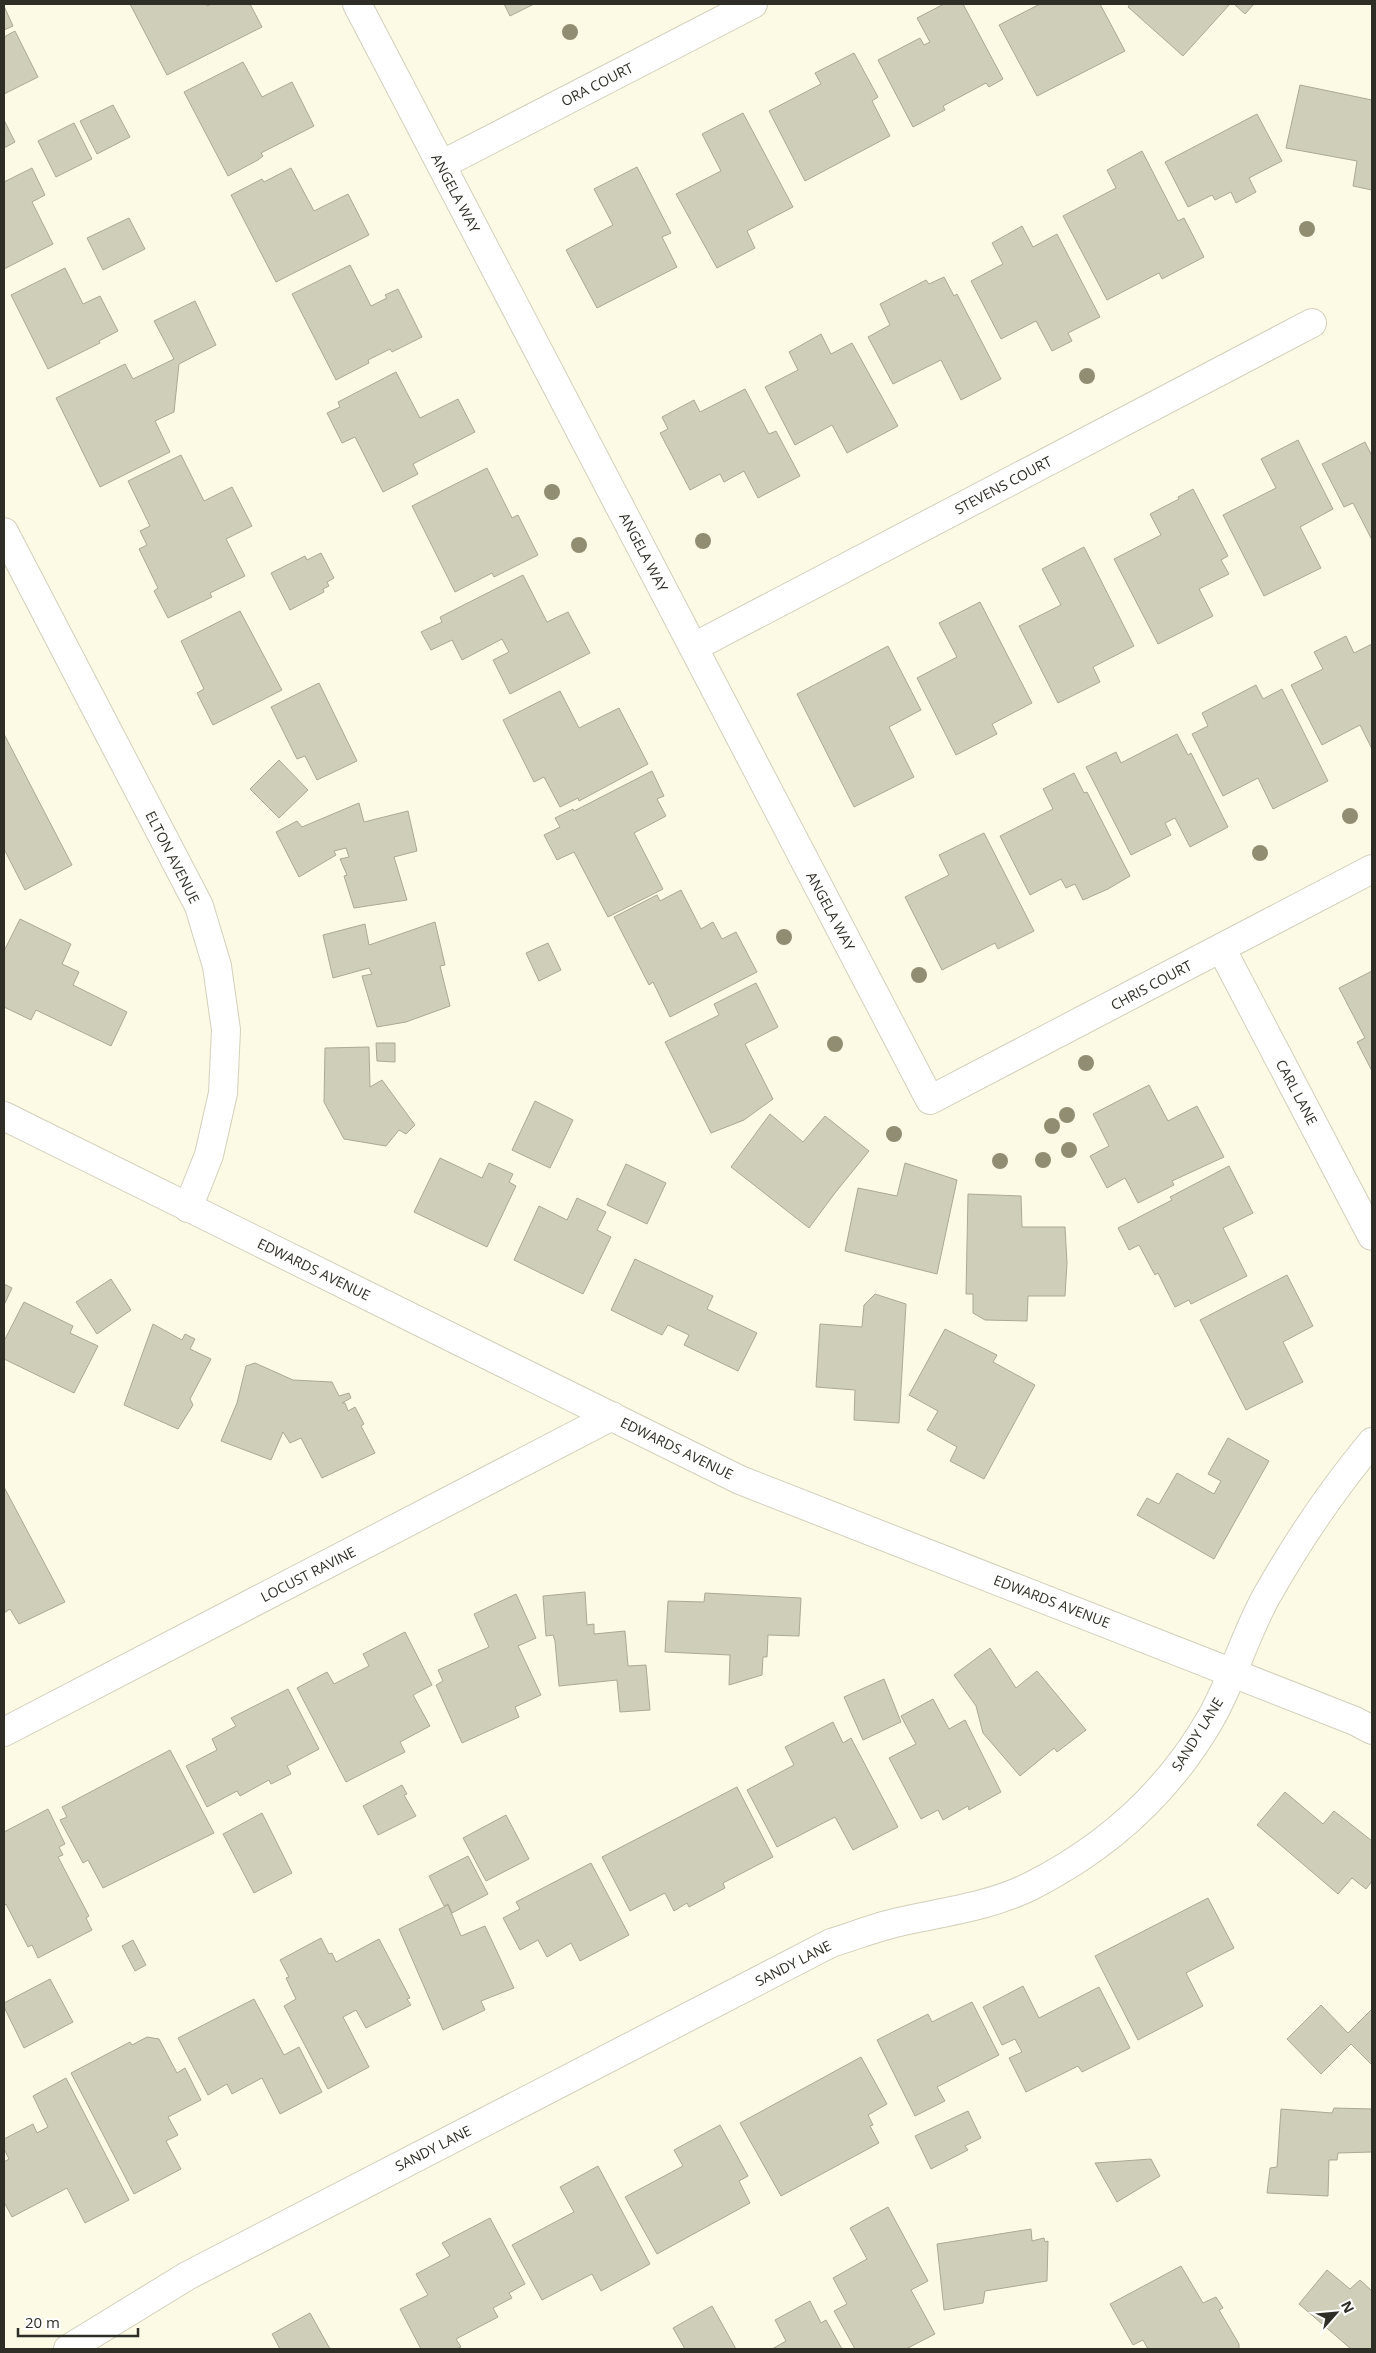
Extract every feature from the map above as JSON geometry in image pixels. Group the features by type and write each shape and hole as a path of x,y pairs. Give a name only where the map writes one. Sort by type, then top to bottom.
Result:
{"street":[{"name":"ANGELA WAY","path":"357,4 930,1100"},
{"name":"ORA COURT","path":"441,165 753,4"},
{"name":"STEVENS COURT","path":"694,647 1312,323"},
{"name":"ELTON AVENUE","path":"4,532 198,906 218,966 226,1030 223,1093 209,1155 188,1208"},
{"name":"CHRIS COURT","path":"930,1100 1372,869"},
{"name":"CARL LANE","path":"1221,948 1372,1236"},
{"name":"EDWARDS AVENUE","path":"4,1116 740,1480 1233,1671 1355,1721 1372,1730"},
{"name":"LOCUST RAVINE","path":"4,1732 612,1416"},
{"name":"SANDY LANE","path":"68,2349 187,2276 831,1943 896,1923 971,1908 1029,1887 1083,1857 1132,1819 1178,1769 1211,1717 1265,1599 1305,1531 1372,1442"}],"building":[{"path":"130,4 206,4 207,6 211,4 250,4 262,27 167,75"},
{"path":"504,4 534,4 510,16"},
{"path":"944,4 963,4 1003,79 989,87 986,83 943,106 945,110 913,127 878,60 920,38 924,45 930,42 917,18"},
{"path":"1040,4 1100,4 1125,51 1037,96 999,25"},
{"path":"1130,4 1230,4 1183,56 1128,7"},
{"path":"1234,4 1254,4 1245,14"},
{"path":"4,6 13,26 4,30"},
{"path":"15,31 38,77 4,94 4,37"},
{"path":"854,53 878,97 872,101 890,136 805,181 769,111 821,84 815,73"},
{"path":"243,62 262,97 292,82 314,126 261,153 263,156 258,160 228,176 184,92"},
{"path":"1300,85 1372,100 1372,190 1353,186 1357,161 1286,148"},
{"path":"113,105 130,137 97,154 80,121"},
{"path":"743,113 793,207 747,231 755,248 717,268 676,194 721,171 702,134"},
{"path":"1257,114 1282,161 1249,178 1256,192 1236,203 1231,192 1215,200 1212,195 1188,207 1165,162"},
{"path":"4,120 15,142 4,148"},
{"path":"74,123 92,159 56,177 38,141"},
{"path":"1142,151 1178,221 1184,218 1204,257 1162,279 1159,273 1107,300 1063,216 1116,188 1107,170"},
{"path":"637,167 671,233 662,237 677,267 597,308 566,250 613,225 594,189"},
{"path":"32,168 45,195 32,202 53,244 4,269 4,182"},
{"path":"291,168 314,211 348,194 369,235 276,282 231,195 262,179 264,182"},
{"path":"129,218 145,249 103,270 87,238"},
{"path":"1022,226 1033,247 1057,234 1100,317 1068,333 1072,341 1052,351 1036,321 1001,339 971,281 1003,264 992,243"},
{"path":"350,265 371,306 387,298 385,295 398,289 422,337 392,352 390,349 368,360 369,363 336,380 292,294"},
{"path":"65,268 83,304 100,296 118,331 99,341 100,343 48,369 11,295"},
{"path":"944,277 954,296 957,294 1001,379 961,400 941,360 893,384 868,337 890,325 880,304 926,280 929,284"},
{"path":"195,301 216,345 179,364 174,412 155,421 170,452 100,487 56,398 125,364 133,379 174,359 154,321"},
{"path":"821,334 831,354 852,343 898,426 847,453 832,425 795,445 765,387 798,370 789,352"},
{"path":"396,372 420,418 458,399 475,432 413,464 418,474 383,492 355,437 342,443 327,413 340,407 338,402"},
{"path":"745,389 769,434 776,431 800,476 758,498 744,471 724,482 720,474 690,490 660,433 668,429 662,417 694,400 700,412"},
{"path":"1298,440 1333,509 1300,527 1321,568 1264,596 1223,515 1276,488 1261,459"},
{"path":"1365,442 1372,456 1372,540 1353,503 1344,507 1322,464"},
{"path":"181,455 204,501 232,487 252,526 226,539 245,576 210,593 212,597 168,618 154,591 158,588 139,549 147,545 140,531 150,526 128,481"},
{"path":"487,468 512,518 518,515 538,555 494,577 492,573 455,592 412,506"},
{"path":"1193,489 1228,556 1221,560 1229,574 1199,589 1213,616 1158,644 1114,559 1161,535 1150,514 1179,499 1178,497"},
{"path":"1084,547 1134,646 1093,667 1100,682 1058,703 1019,626 1061,605 1042,569"},
{"path":"321,553 334,578 327,582 329,586 323,589 324,592 290,610 271,573 305,556 307,560"},
{"path":"523,575 547,622 568,612 590,653 510,694 493,660 509,652 502,639 462,660 452,640 431,650 421,632 442,622 440,617"},
{"path":"980,602 1032,703 992,724 997,734 956,755 917,678 957,657 939,623"},
{"path":"240,611 282,690 213,725 197,693 204,689 181,641"},
{"path":"1346,636 1354,653 1372,644 1372,749 1360,725 1322,745 1291,685 1323,669 1314,652"},
{"path":"888,646 921,710 889,727 914,777 854,807 797,694"},
{"path":"319,683 357,761 317,780 305,756 297,759 271,707"},
{"path":"1256,685 1263,699 1282,689 1328,781 1273,809 1258,778 1223,796 1192,734 1208,726 1202,713"},
{"path":"560,691 579,728 619,708 648,764 579,801 578,798 560,807 544,777 534,782 503,720"},
{"path":"4,734 72,865 25,890 4,849"},
{"path":"1177,734 1188,755 1191,753 1228,827 1190,847 1175,818 1165,823 1171,835 1131,855 1086,767 1116,752 1121,763"},
{"path":"279,760 308,790 279,818 250,789"},
{"path":"652,771 664,796 657,799 666,816 634,833 663,889 608,917 574,852 557,860 544,835 560,827 555,818 573,809 574,811"},
{"path":"1074,773 1084,793 1087,792 1130,876 1108,889 1083,900 1075,884 1066,888 1061,879 1030,895 1000,836 1053,809 1043,789"},
{"path":"359,803 364,822 408,811 417,851 394,857 407,900 354,908 344,876 347,875 340,859 349,857 346,848 334,851 336,855 299,877 276,832 297,821 302,827"},
{"path":"984,833 1034,931 998,949 995,943 942,970 905,897 949,875 939,855"},
{"path":"681,890 701,929 713,922 722,939 736,932 757,972 670,1017 653,982 649,985 614,917 657,895 660,901"},
{"path":"20,919 71,944 62,964 79,972 73,985 127,1012 111,1046 36,1010 31,1020 4,1007 4,951"},
{"path":"435,922 445,965 440,966 450,1006 406,1022 377,1027 362,976 372,974 369,968 333,978 323,935 365,924 369,945"},
{"path":"548,943 561,970 539,981 526,953"},
{"path":"1372,971 1372,1071 1357,1042 1365,1038 1339,988"},
{"path":"756,983 778,1027 745,1044 773,1099 744,1120 711,1133 665,1042 719,1015 714,1004"},
{"path":"376,1043 395,1043 395,1062 377,1061"},
{"path":"369,1047 370,1087 382,1080 415,1125 406,1134 399,1130 386,1146 344,1139 324,1102 325,1048"},
{"path":"1149,1085 1168,1121 1197,1106 1224,1157 1172,1181 1174,1185 1138,1203 1125,1178 1107,1188 1090,1156 1109,1146 1093,1114"},
{"path":"535,1101 573,1120 550,1168 512,1150"},
{"path":"770,1114 803,1142 825,1116 869,1151 809,1228 731,1167"},
{"path":"440,1158 482,1178 489,1163 513,1174 509,1182 516,1186 487,1247 414,1212"},
{"path":"905,1163 957,1180 937,1274 845,1251 858,1188 897,1196"},
{"path":"626,1164 666,1183 647,1224 607,1205"},
{"path":"1229,1166 1253,1213 1223,1228 1247,1276 1191,1304 1189,1300 1175,1307 1158,1273 1155,1275 1139,1245 1129,1250 1118,1228 1172,1200 1170,1197"},
{"path":"968,1194 1021,1196 1022,1227 1065,1227 1067,1263 1065,1296 1028,1296 1027,1321 985,1320 973,1313 973,1294 966,1294"},
{"path":"577,1198 606,1212 597,1230 611,1237 583,1294 514,1260 539,1206 567,1220"},
{"path":"635,1259 713,1296 707,1309 757,1333 738,1371 684,1345 689,1335 668,1325 662,1335 611,1310"},
{"path":"1287,1275 1313,1326 1283,1342 1303,1382 1246,1410 1200,1320"},
{"path":"111,1279 131,1310 97,1334 76,1302"},
{"path":"4,1284 12,1288 4,1305"},
{"path":"875,1294 906,1304 899,1423 854,1420 855,1390 816,1387 820,1324 862,1327 864,1305"},
{"path":"24,1302 73,1326 70,1333 98,1346 74,1393 4,1359 4,1341"},
{"path":"153,1324 182,1340 185,1334 195,1339 190,1349 211,1359 190,1399 193,1405 178,1429 124,1405"},
{"path":"945,1329 997,1355 993,1362 1035,1385 984,1479 950,1461 957,1447 927,1430 938,1411 909,1395"},
{"path":"255,1363 293,1380 332,1382 339,1396 349,1393 351,1398 342,1403 345,1403 348,1411 355,1407 364,1424 361,1426 375,1453 322,1478 301,1438 290,1443 283,1432 271,1460 221,1441 237,1403 246,1366"},
{"path":"1228,1438 1269,1461 1214,1559 1137,1515 1147,1498 1159,1504 1177,1473 1214,1494 1221,1481 1208,1474"},
{"path":"4,1487 65,1602 19,1624 10,1609 4,1613"},
{"path":"585,1592 587,1625 594,1624 594,1634 625,1631 628,1666 646,1665 650,1710 620,1712 617,1680 559,1686 555,1641 553,1635 546,1636 543,1596"},
{"path":"705,1593 801,1598 799,1636 768,1635 767,1657 763,1657 762,1675 729,1685 730,1655 665,1652 668,1601 704,1602"},
{"path":"516,1594 536,1638 518,1646 541,1695 515,1707 519,1717 462,1743 436,1685 443,1681 438,1670 489,1647 474,1614"},
{"path":"405,1632 432,1685 413,1695 430,1726 400,1742 405,1752 346,1782 297,1688 327,1672 334,1684 369,1666 363,1654"},
{"path":"990,1648 1016,1688 1037,1671 1086,1730 1057,1752 1054,1748 1020,1776 983,1733 976,1706 954,1675"},
{"path":"884,1679 901,1722 863,1740 844,1697"},
{"path":"288,1689 319,1749 287,1766 291,1774 271,1784 269,1780 240,1796 237,1791 207,1807 186,1766 217,1750 212,1739 236,1726 231,1718"},
{"path":"933,1699 949,1729 965,1720 1001,1792 969,1810 968,1806 943,1820 938,1810 921,1819 889,1758 916,1744 901,1716"},
{"path":"833,1722 843,1743 851,1738 898,1827 853,1850 835,1817 777,1847 747,1790 794,1765 785,1747"},
{"path":"170,1750 214,1833 103,1888 88,1860 83,1863 60,1820 67,1817 62,1807"},
{"path":"402,1785 407,1794 404,1795 416,1816 378,1835 363,1806"},
{"path":"737,1787 773,1857 723,1883 725,1888 689,1907 687,1903 674,1911 665,1893 630,1911 602,1857"},
{"path":"1285,1792 1323,1824 1334,1811 1372,1841 1372,1881 1366,1889 1352,1878 1338,1894 1257,1825"},
{"path":"48,1809 65,1844 59,1847 63,1855 58,1857 89,1916 86,1918 92,1930 38,1958 32,1945 28,1947 6,1904 4,1906 4,1832"},
{"path":"262,1813 292,1873 254,1893 223,1834"},
{"path":"506,1815 529,1859 486,1881 463,1838"},
{"path":"468,1856 488,1894 452,1913 448,1904 444,1906 429,1876"},
{"path":"591,1863 629,1935 580,1961 571,1943 547,1957 538,1940 520,1950 503,1918 520,1909 516,1902"},
{"path":"1208,1898 1234,1948 1186,1973 1203,2006 1138,2040 1095,1956"},
{"path":"448,1905 461,1936 485,1926 514,1988 481,2001 485,2010 443,2030 399,1929"},
{"path":"321,1938 329,1954 332,1953 336,1962 379,1939 410,1998 407,1999 411,2005 366,2028 356,2010 343,2017 369,2067 328,2089 284,2006 296,1999 286,1978 289,1977 280,1960"},
{"path":"133,1940 146,1965 135,1971 122,1946"},
{"path":"50,1979 73,2022 24,2048 4,2007 4,2003"},
{"path":"1023,1986 1039,2018 1099,1987 1130,2048 1082,2072 1078,2066 1026,2092 1009,2058 1022,2052 1015,2039 1002,2045 983,2007"},
{"path":"254,1999 284,2055 299,2047 322,2092 280,2114 262,2078 232,2094 227,2084 208,2095 178,2038"},
{"path":"972,2002 999,2055 937,2087 945,2101 915,2116 877,2040 928,2014 932,2022"},
{"path":"1321,2005 1348,2033 1372,2009 1372,2065 1351,2044 1321,2074 1287,2039"},
{"path":"147,2037 159,2039 177,2073 185,2068 201,2100 168,2117 178,2135 166,2141 181,2169 134,2194 71,2073 130,2042 132,2045"},
{"path":"861,2057 887,2104 868,2115 873,2125 870,2126 879,2143 781,2196 740,2123"},
{"path":"66,2078 129,2200 85,2223 67,2188 12,2217 4,2202 4,2162 9,2159 4,2149 4,2139 33,2124 37,2133 48,2127 33,2096"},
{"path":"1334,2108 1372,2109 1372,2152 1338,2153 1337,2160 1329,2160 1328,2196 1267,2193 1270,2168 1277,2167 1281,2109 1332,2113"},
{"path":"968,2111 981,2138 965,2146 968,2150 931,2169 915,2136"},
{"path":"720,2125 748,2176 739,2181 750,2203 657,2254 625,2197 683,2166 674,2150"},
{"path":"1151,2159 1160,2176 1117,2202 1095,2163"},
{"path":"598,2166 650,2264 601,2291 592,2274 542,2300 512,2245 574,2212 560,2187"},
{"path":"888,2207 928,2281 911,2290 935,2334 906,2349 855,2349 834,2311 847,2304 833,2278 867,2259 850,2228"},
{"path":"490,2218 525,2284 509,2293 512,2298 493,2308 498,2317 456,2339 461,2347 456,2349 421,2349 400,2309 428,2295 416,2274 450,2256 442,2243"},
{"path":"1031,2229 1032,2241 1044,2238 1045,2242 1048,2241 1047,2281 985,2291 983,2303 944,2310 937,2244"},
{"path":"1181,2266 1203,2303 1216,2297 1223,2308 1219,2310 1239,2344 1239,2349 1148,2349 1143,2340 1133,2345 1110,2304"},
{"path":"1327,2270 1350,2289 1360,2280 1372,2291 1372,2349 1351,2349 1299,2304"},
{"path":"810,2301 821,2323 826,2320 842,2349 772,2349 786,2341 775,2320"},
{"path":"712,2306 736,2349 685,2349 673,2328"},
{"path":"310,2313 330,2349 280,2349 272,2334"}]}
